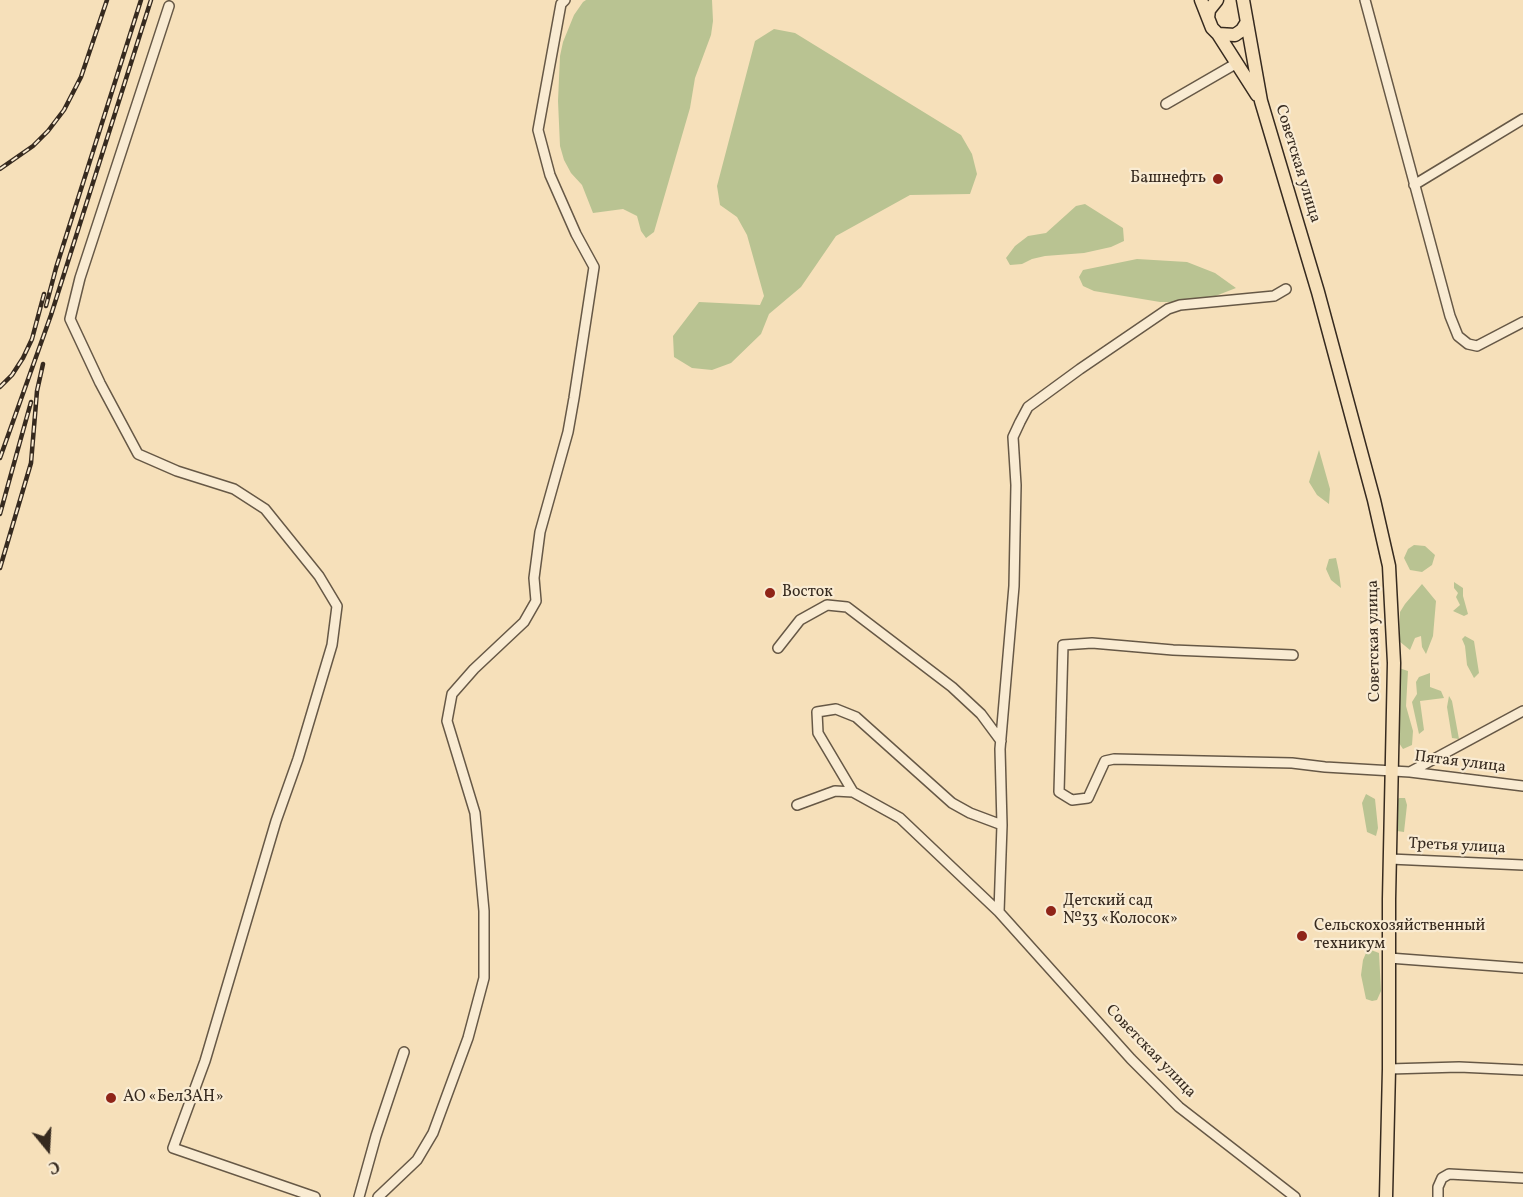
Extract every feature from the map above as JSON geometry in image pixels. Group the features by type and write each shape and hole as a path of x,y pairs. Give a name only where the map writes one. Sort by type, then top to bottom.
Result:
{"main road":[{"name":"Советская улица","path":"1201,0 1208,20 1261,102"},
{"path":"1208,20 1209,10 1217,0"},
{"name":"Советская улица","path":"1242,2 1261,102 1318,292 1374,500 1389,566 1394,663 1386,1197"},
{"path":"1218,34 1235,35 1247,22"}],"street":[{"path":"378,1197 417,1160 433,1133 468,1038 484,978 484,911 475,813 447,721 452,694 474,669 524,622 536,601 534,578 540,532 568,432 574,398 594,267 576,234 550,175 538,130 561,4 565,0"},
{"path":"1365,0 1450,316 1458,336 1468,344 1477,346 1523,322"},
{"path":"169,6 80,278 70,320 138,454 177,471 234,489 265,509 319,576 337,606 332,645 298,759 273,832 205,1060 173,1148 315,1197"},
{"path":"1166,104 1237,63"},
{"path":"1414,184 1523,119"},
{"path":"999,912 1002,825 1001,741 1014,586 1016,485 1013,437 1028,407 1168,309 1180,305 1274,296 1286,289"},
{"path":"778,648 800,620 827,605 847,607 952,687 981,714 1001,741"},
{"name":"Пятая улица","path":"1293,656 1092,644 1063,645 1059,792 1072,800 1088,798 1105,762 1114,759 1292,762 1410,772 1523,786"},
{"path":"853,792 818,733 818,712 836,709 856,717 952,803 970,813 1002,825"},
{"path":"1410,772 1523,711"},
{"path":"797,805 836,791 853,792"},
{"name":"Советская улица","path":"853,792 900,818 999,912 1131,1059 1179,1107 1295,1197"},
{"name":"Третья улица","path":"1390,859 1523,865"},
{"path":"1389,958 1523,968"},
{"path":"359,1197 376,1136 404,1052"},
{"path":"1389,1069 1459,1067 1523,1070"},
{"path":"1438,1197 1438,1187 1442,1178 1449,1174 1523,1178"}],"green space":[{"path":"586,0 712,0 711,35 695,78 690,108 654,232 646,238 641,231 637,216 623,209 593,213 582,185 571,173 564,160 560,146 558,101 560,56 574,15"},
{"path":"774,29 795,33 961,135 972,154 977,174 970,194 910,195 836,236 801,287 769,314 761,334 731,363 712,370 692,368 674,357 673,336 699,302 760,305 764,296 747,235 737,217 720,205 717,186 755,41"},
{"path":"1085,204 1123,228 1124,241 1111,247 1084,253 1045,256 1022,264 1010,265 1006,258 1015,246 1028,236 1046,233 1076,206"},
{"path":"1137,259 1187,262 1215,273 1236,288 1213,297 1160,302 1094,291 1083,286 1079,277 1083,270"},
{"path":"1319,450 1330,489 1329,504 1317,495 1309,482"},
{"path":"1414,545 1425,546 1435,555 1432,565 1422,572 1410,570 1404,558 1408,549"},
{"path":"1336,558 1341,588 1331,580 1326,569 1329,559"},
{"path":"1454,582 1463,588 1468,614 1464,616 1453,611 1460,605 1456,597 1458,593 1454,588"},
{"path":"1422,584 1436,601 1433,636 1426,654 1422,647 1421,636 1415,638 1410,650 1399,641 1400,612"},
{"path":"1465,636 1474,641 1479,673 1474,678 1467,665 1462,639"},
{"path":"1399,668 1408,671 1406,706 1413,731 1412,745 1403,749 1399,743"},
{"path":"1430,673 1430,687 1441,691 1444,698 1420,701 1424,730 1419,734 1412,702 1417,694 1416,682 1419,677"},
{"path":"1449,696 1459,739 1452,738 1447,707"},
{"path":"1366,794 1375,799 1378,828 1376,836 1367,832 1362,803"},
{"path":"1399,798 1405,798 1407,805 1404,832 1397,831 1394,820 1398,814 1396,801"},
{"path":"1371,950 1379,953 1381,991 1377,1000 1372,1001 1366,999 1361,975 1363,960 1366,953"}],"railway":[{"path":"0,169 33,146 64,110 81,77 107,0"},
{"path":"46,306 141,0"},
{"path":"0,458 51,315 151,0"},
{"path":"0,387 12,375 32,339 44,294"},
{"path":"0,568 31,463 37,391 43,364"},
{"path":"0,514 31,402"}],"place":[{"name":"Башнефть","path":"1218,179"},
{"name":"Восток","path":"770,593"},
{"name":"Детский сад №33 «Колосок»","path":"1051,911"},
{"name":"Сельскохозяйственный техникум","path":"1302,936"},
{"name":"АО «БелЗАН»","path":"111,1098"}]}
